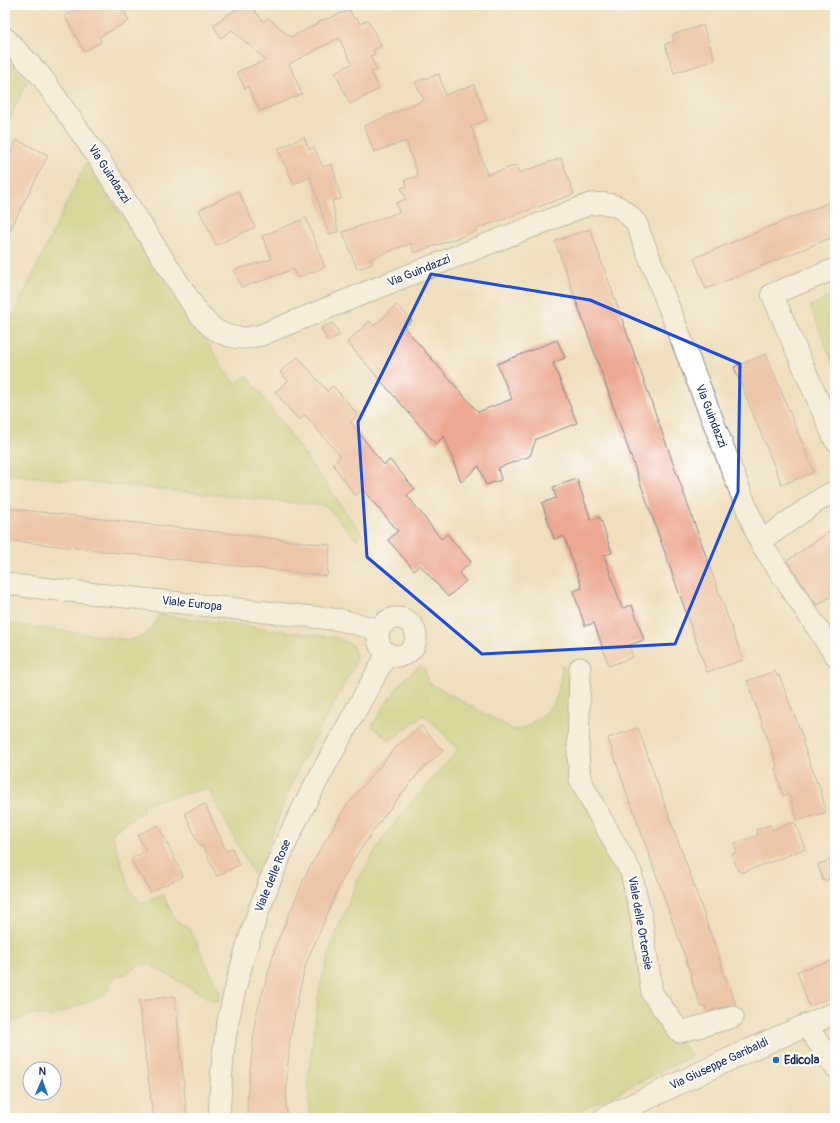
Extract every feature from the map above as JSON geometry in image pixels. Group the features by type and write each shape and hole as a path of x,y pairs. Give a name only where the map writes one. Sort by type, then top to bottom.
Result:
{"main road":[{"name":"Via Giuseppe Garibaldi","path":"605,1118 749,1050 835,1013"}],"street":[{"name":"Via Guindazzi","path":"5,38 41,76 99,159 198,313 210,327 226,336 244,338 261,335 590,204 604,203 616,206 628,212 636,223 760,542 835,655"},
{"path":"835,270 772,294 835,440"},
{"path":"760,542 819,500 835,491"},
{"name":"Viale Europa","path":"5,583 30,587 341,620 379,630"},
{"path":"397,618 405,620 411,624 417,637 416,644 412,650 400,657 386,654 378,643 379,630 384,623 390,619 397,618"},
{"name":"Viale delle Rose","path":"219,1118 222,1063 229,1017 240,968 265,893 303,806 386,654"},
{"name":"Viale delle Ortensie","path":"580,668 578,753 580,778 594,806 632,872 641,916 652,993 680,1032 733,1017"},
{"path":"806,1025 835,1067"}],"highlighted area":[{"path":"431,274 590,300 740,364 738,492 675,644 482,654 367,557 358,422"}],"green space":[{"path":"5,58 27,81 5,128"},
{"path":"86,163 235,384 247,375 361,533 356,539 326,506 5,474 5,333"},
{"path":"835,295 835,368 810,306"},
{"path":"159,615 338,638 352,645 356,656 354,666 299,767 285,800 256,879 208,788 143,804 143,811 115,830 112,835 131,892 142,903 163,895 175,920 188,927 220,993 217,1003 149,964 139,965 126,974 114,977 106,994 50,1017 33,1013 5,1026 5,623 130,640 145,635 154,625"},
{"path":"562,665 571,676 572,762 623,870 677,1038 692,1056 566,1118 309,1118 308,1077 319,991 332,944 358,879 382,840 405,810 458,750 426,716 422,716 390,741 372,726 387,702 401,684 408,676 421,666 425,669 428,682 513,729 520,729 537,719 553,705 559,688"}],"building":[{"path":"86,5 121,5 129,21 99,37 101,42 84,51 65,16"},
{"path":"242,5 250,5 264,22 268,18 291,37 319,23 318,22 350,10 354,19 357,18 360,24 368,20 381,46 373,50 375,54 370,56 377,70 371,72 379,89 350,104 335,72 352,64 339,38 289,64 302,94 260,111 248,87 245,89 237,72 266,60 232,30 221,38 213,25"},
{"path":"703,25 715,60 674,73 665,44 674,41 672,35"},
{"path":"439,74 445,95 474,85 487,120 471,126 487,175 517,165 519,173 561,158 574,194 414,253 411,243 370,259 372,264 357,269 343,232 399,212 396,203 406,199 401,188 407,186 405,180 418,176 406,141 374,152 364,126 424,100 415,82"},
{"path":"304,137 309,149 314,147 323,167 332,164 341,199 332,200 338,232 329,234 310,177 294,184 278,149"},
{"path":"17,140 48,155 5,240 5,164"},
{"path":"238,191 255,227 216,245 199,210"},
{"path":"835,200 835,236 706,289 694,258"},
{"path":"306,218 325,267 297,278 293,269 265,280 241,287 234,270 272,259 262,236"},
{"path":"590,229 743,660 707,672 555,241"},
{"path":"397,305 412,321 404,327 478,412 512,399 497,364 557,340 565,358 553,363 577,423 536,439 530,456 498,468 501,480 486,485 479,466 461,482 444,436 436,444 347,342 370,321 374,326"},
{"path":"333,323 340,335 327,341 321,328"},
{"path":"766,354 814,472 782,485 734,367"},
{"path":"298,357 327,391 333,386 358,415 350,422 384,465 390,460 415,489 407,495 441,539 447,534 471,562 459,573 466,581 448,597 420,565 414,570 388,540 398,531 362,489 355,496 333,464 341,457 305,415 299,420 275,392 288,381 280,372"},
{"path":"577,479 591,520 600,517 612,553 604,555 622,608 632,605 644,640 629,645 633,657 609,666 594,623 585,626 573,591 582,588 564,536 554,539 542,503 556,498 553,487"},
{"path":"5,508 330,545 327,576 5,540"},
{"path":"835,528 835,593 817,606 787,561"},
{"path":"775,671 777,676 779,675 804,741 802,741 817,783 818,782 826,812 798,821 789,794 783,796 775,768 777,766 747,681"},
{"path":"421,726 443,751 422,769 384,816 355,857 337,890 306,963 290,1039 287,1075 287,1118 248,1118 247,1100 256,1016 277,942 308,870 347,805 395,748"},
{"path":"638,728 689,871 723,969 722,970 736,1005 730,1005 707,1012 705,1006 701,1007 679,939 608,738"},
{"path":"205,804 226,851 232,848 239,865 217,876 203,846 200,847 185,813"},
{"path":"795,822 805,849 741,873 738,871 732,854 737,853 734,844 758,835 756,830 770,825 772,830"},
{"path":"158,825 183,876 150,892 131,859 146,851 138,835"},
{"path":"835,859 835,878 823,881 818,864"},
{"path":"835,960 835,996 809,1006 797,971"},
{"path":"175,996 187,1118 153,1118 139,1001"}],"place":[{"name":"Edicola","path":"776,1060"}]}
